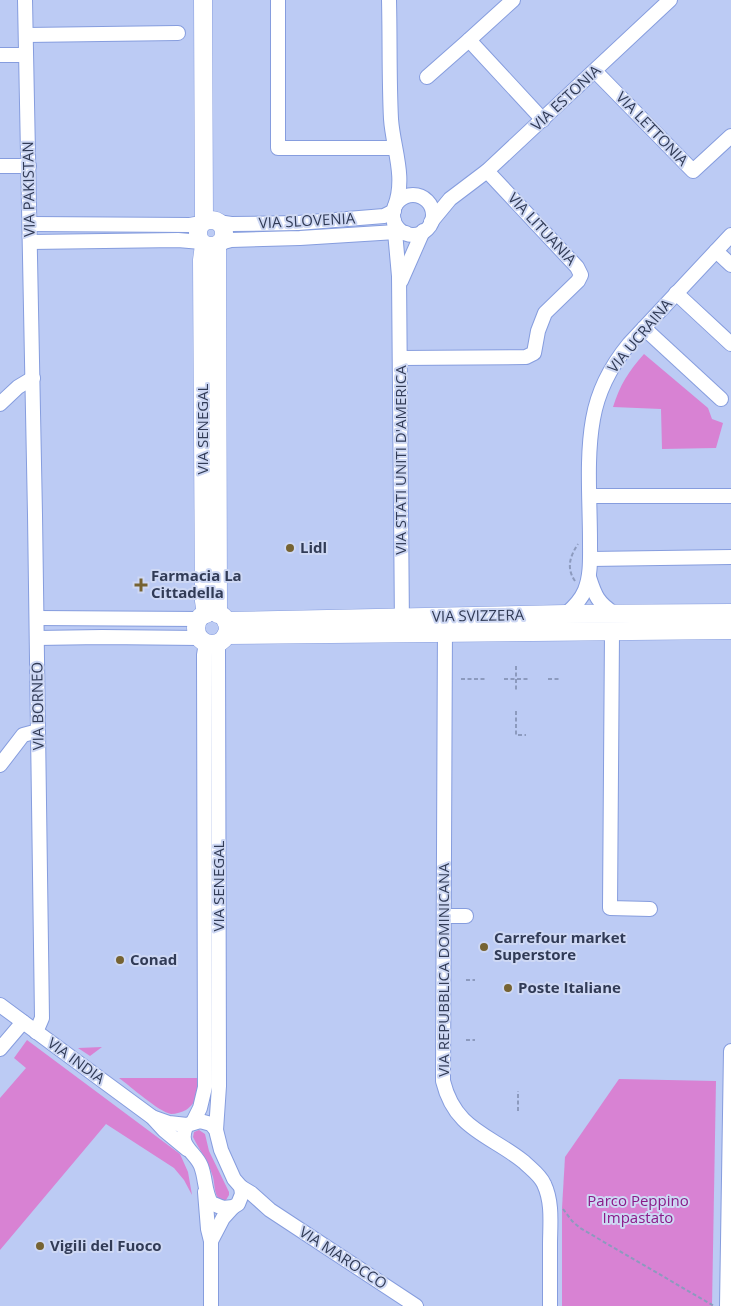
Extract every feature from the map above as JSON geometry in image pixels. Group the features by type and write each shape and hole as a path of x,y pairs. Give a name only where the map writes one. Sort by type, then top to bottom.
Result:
{"main road":[{"path":"203,0 210,222"},
{"path":"210,222 214,0"},
{"path":"210,222 224,232 210,244 197,235 199,226 210,222"},
{"name":"VIA SENEGAL","path":"210,244 212,628"},
{"name":"VIA SVIZZERA","path":"445,625 566,614 731,613"},
{"name":"VIA SVIZZERA","path":"212,628 445,625 612,632 731,630"}],"street":[{"name":"VIA PAKISTAN","path":"25,0 33,378"},
{"path":"278,0 278,148 394,148"},
{"name":"VIA STATI UNITI D'AMERICA","path":"389,0 391,121 394,148 406,183 422,198"},
{"path":"427,78 513,0"},
{"name":"VIA ESTONIA","path":"427,226 450,199 487,171 670,0"},
{"path":"26,35 178,34"},
{"path":"469,40 543,120"},
{"path":"0,55 26,55"},
{"name":"VIA LETTONIA","path":"595,71 693,171 731,136"},
{"path":"0,166 28,166"},
{"name":"VIA STATI UNITI D'AMERICA","path":"400,170 396,225 399,286 402,626"},
{"name":"VIA LITUANIA","path":"400,358 526,357 534,352 538,331 545,313 578,281 581,275 577,267 487,171"},
{"name":"VIA ESTONIA","path":"422,198 435,200 460,193"},
{"path":"412,195 422,198 432,210 427,226 418,234 396,225 405,196 412,195"},
{"name":"VIA SLOVENIA","path":"30,224 190,225 210,222 231,224 298,223 384,216 396,225"},
{"name":"VIA SLOVENIA","path":"30,242 178,240 210,244 231,240 300,238 396,225"},
{"name":"VIA STATI UNITI D'AMERICA","path":"399,286 427,226"},
{"name":"VIA UCRAINA","path":"566,614 582,597 589,577 590,454 592,430 600,393 607,376 618,357 731,235"},
{"path":"716,251 731,265"},
{"path":"676,293 731,344"},
{"path":"644,328 721,399"},
{"path":"0,404 18,387 33,378"},
{"name":"VIA BORNEO","path":"33,378 42,1018 36,1032"},
{"path":"590,496 731,496"},
{"path":"590,559 731,557"},
{"name":"VIA UCRAINA","path":"589,577 598,600 615,614"},
{"name":"VIA SVIZZERA","path":"37,618 212,628"},
{"name":"VIA REPUBBLICA DOMINICANA","path":"445,625 443,1081 453,1108 462,1120 516,1156 533,1170 544,1184 549,1198 550,1214 550,1306"},
{"name":"VIA SVIZZERA","path":"38,638 102,637 212,628"},
{"name":"VIA SENEGAL","path":"190,1124 200,1108 205,1086 204,655 212,628"},
{"name":"VIA SENEGAL","path":"212,628 219,1086 216,1130 221,1150 234,1179 241,1187"},
{"path":"612,632 610,908 650,909"},
{"path":"0,765 23,735 38,731"},
{"path":"444,916 466,916"},
{"name":"VIA INDIA","path":"0,1005 152,1117 198,1161 202,1167 208,1229 211,1240 211,1306"},
{"path":"0,1049 23,1022"},
{"path":"726,1306 731,1051"},
{"name":"VIA INDIA","path":"152,1117 169,1123 190,1124 200,1121 211,1124 216,1130"},
{"path":"187,1149 184,1131 190,1124"},
{"name":"VIA MAROCCO","path":"204,1187 212,1203 217,1207 252,1204 270,1210"},
{"path":"211,1240 223,1218 236,1206 241,1198 241,1187"},
{"name":"VIA MAROCCO","path":"241,1187 251,1193 270,1210 416,1306"}],"path":[{"path":"577,586 571,575 570,557 578,543"},
{"path":"516,666 516,692"},
{"path":"461,679 486,679"},
{"path":"504,679 529,679"},
{"path":"548,679 560,679"},
{"path":"516,710 516,735 526,735"},
{"path":"466,980 475,980"},
{"path":"466,1040 475,1040"},
{"path":"518,1091 518,1111"},
{"path":"562,1208 580,1228 717,1306"}],"green space":[{"path":"644,354 708,408 712,419 723,423 716,448 662,449 661,409 613,407 625,379"},
{"path":"27,1040 180,1154 188,1172 192,1195 184,1180 174,1168 106,1124 0,1250 0,1098 26,1068 14,1058"},
{"path":"102,1047 90,1056 78,1048"},
{"path":"119,1078 197,1078 195,1100 186,1110 171,1114 152,1104"},
{"name":"Parco Peppino Impastato","path":"619,1079 716,1081 712,1306 562,1306 562,1208 565,1157"},
{"path":"199,1130 205,1134 209,1151 229,1192 226,1200 220,1200 217,1195 207,1162 193,1137 194,1132"}],"place":[{"name":"Lidl","path":"290,548"},
{"name":"Farmacia La Cittadella","path":"141,585"},
{"name":"Carrefour market Superstore","path":"484,947"},
{"name":"Conad","path":"120,960"},
{"name":"Poste Italiane","path":"508,988"},
{"name":"Vigili del Fuoco","path":"40,1246"}]}
